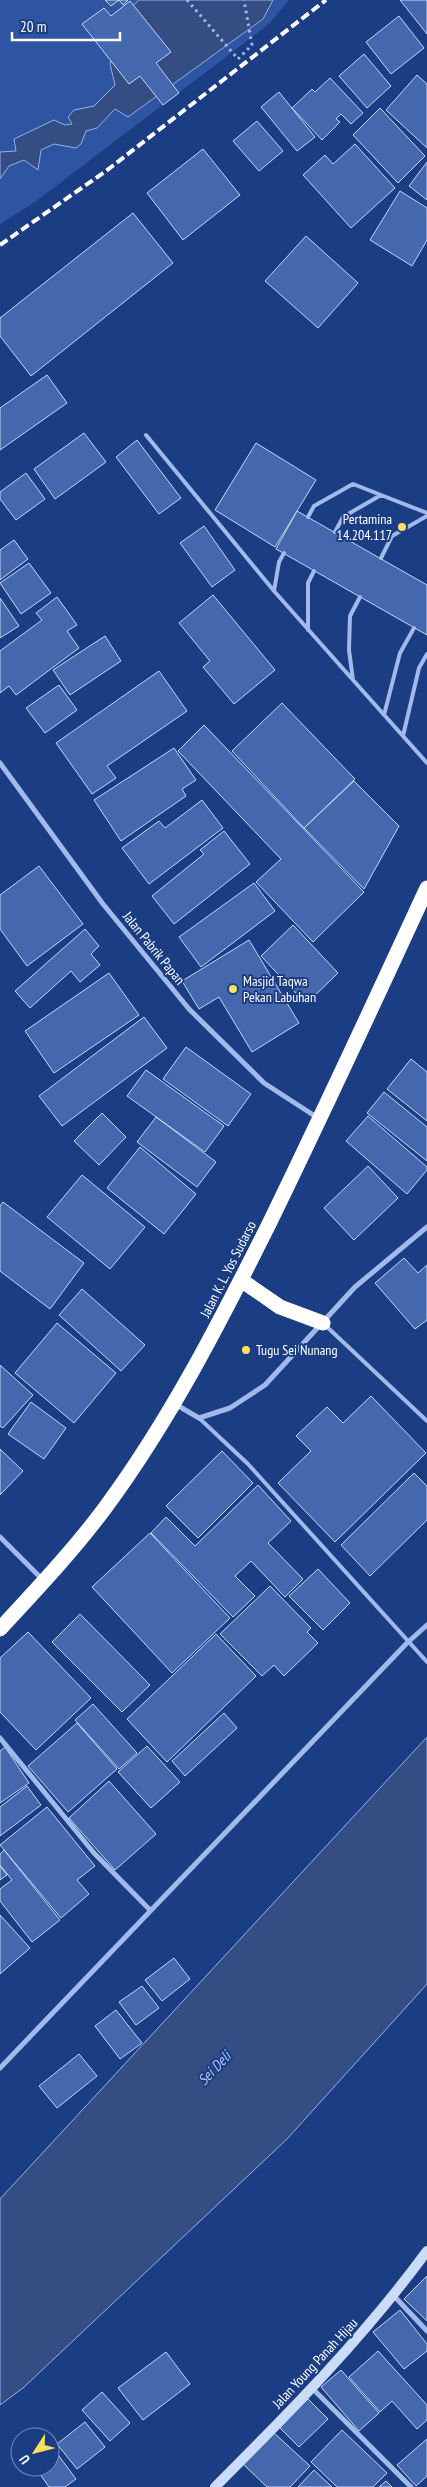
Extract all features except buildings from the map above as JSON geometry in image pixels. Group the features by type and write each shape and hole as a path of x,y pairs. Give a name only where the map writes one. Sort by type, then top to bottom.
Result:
{"highway":[{"name":"Jalan K. L. Yos Sudarso","path":"0,1629 44,1582 105,1508 175,1404 241,1280 320,1120 427,888"},
{"path":"241,1280 280,1307 323,1323"}],"street":[{"name":"Jalan Pabrik Papan","path":"0,763 104,904 189,1009 264,1083 320,1120"},
{"path":"175,1404 198,1418 230,1408 265,1385 355,1286 427,1227"},
{"path":"0,1537 44,1582"},
{"path":"0,2068 427,1624"},
{"path":"0,1738 94,1853 150,1910"},
{"name":"Jalan Young Panah Hijau","path":"215,2487 313,2388 394,2296 427,2251"},
{"path":"394,2296 427,2331"},
{"path":"313,2388 411,2487"}],"lane":[{"path":"146,434 274,591 427,761"},
{"path":"308,516 314,506 353,484 427,514"},
{"path":"335,532 343,518 381,494"},
{"path":"380,558 392,536 427,514"},
{"path":"274,591 279,562 284,553"},
{"path":"308,630 308,583 314,571"},
{"path":"353,680 349,650 350,616 360,597"},
{"path":"384,714 400,653 414,628"},
{"path":"403,736 419,668 427,654"},
{"path":"323,1323 427,1421"},
{"path":"198,1418 248,1464 407,1643 427,1662"}],"path":[{"path":"187,0 238,59 252,44 244,0"}],"shaded area":[{"path":"0,0 139,0 122,17 110,64 115,85 94,106 74,110 68,117 73,123 16,151 0,152"},
{"path":"273,0 289,0 269,24 35,202 0,224 0,179 9,166 54,144 81,144 86,131 97,128 116,109 129,117 263,19"}],"water":[{"path":"139,0 273,0 263,19 128,117 115,109 97,128 86,131 81,144 76,148 54,144 41,150 38,170 24,160 9,166 0,179 0,152 16,151 14,139 54,120 65,125 72,124 68,117 74,110 94,106 115,85 110,64 122,16"},
{"name":"Sei Deli","path":"427,1737 427,1984 287,2139 23,2388 0,2405 0,2199"}],"railway":[{"path":"0,245 106,171 326,0"}],"place":[{"name":"Pertamina 14.204.117","path":"402,527"},
{"name":"Masjid Taqwa Pekan Labuhan","path":"233,989"},
{"name":"Tugu Sei Nunang","path":"246,1350"}]}
